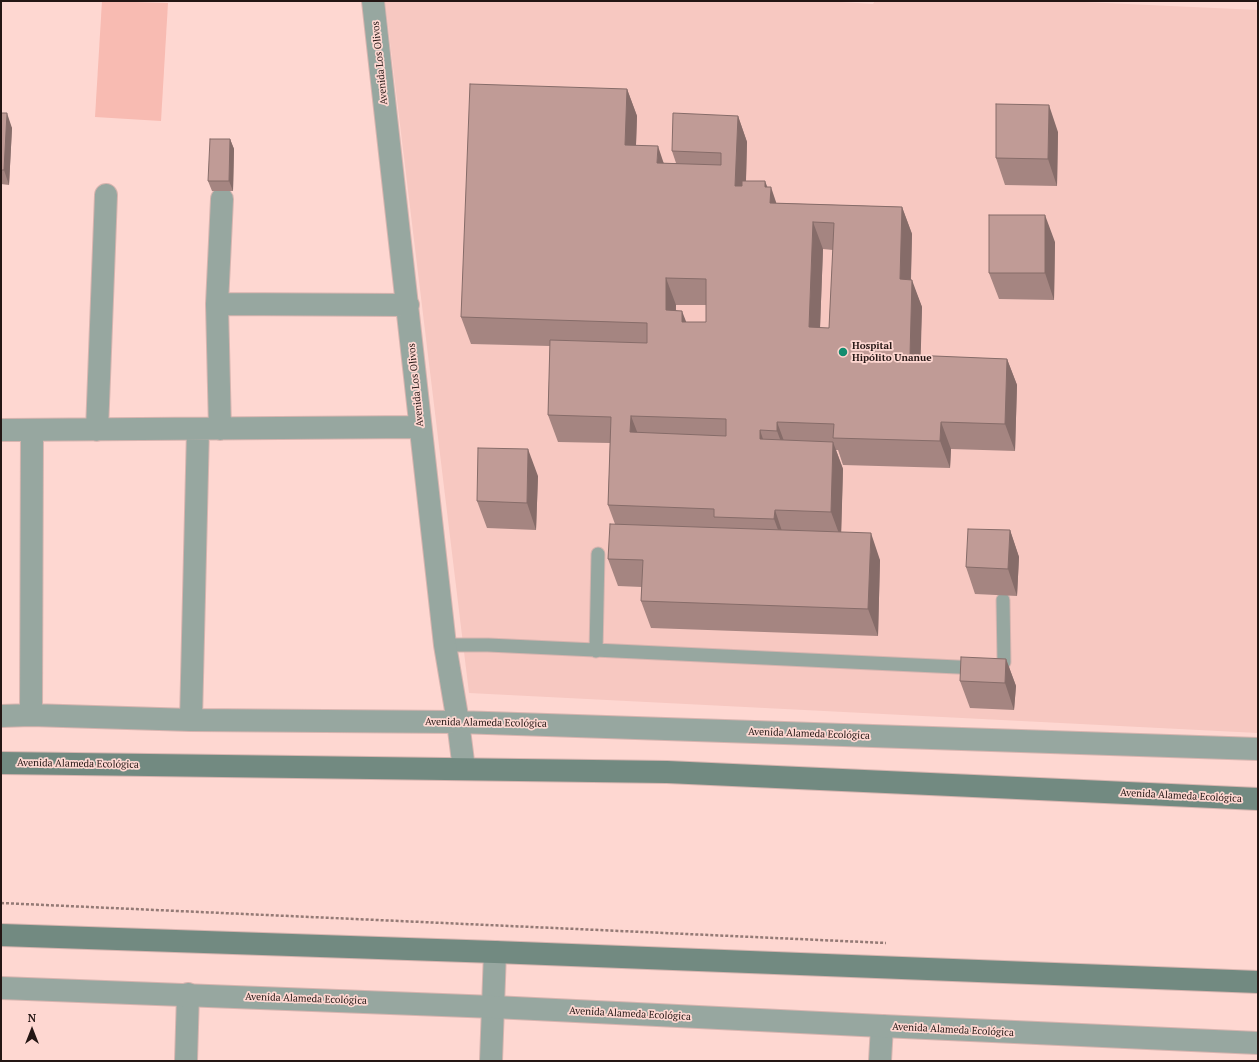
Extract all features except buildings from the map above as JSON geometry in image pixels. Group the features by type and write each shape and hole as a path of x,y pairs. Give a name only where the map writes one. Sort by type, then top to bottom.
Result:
{"main road":[{"name":"Avenida Alameda Ecológica","path":"1,763 667,772 1258,800"},
{"path":"1,935 495,952 1258,982"}],"street":[{"name":"Avenida Los Olivos","path":"373,1 408,305 444,645 458,722 464,769"},
{"path":"97,430 106,194"},
{"path":"220,428 218,304 222,199"},
{"path":"218,304 408,305"},
{"path":"1,430 420,427"},
{"path":"191,720 198,428"},
{"path":"31,715 32,430"},
{"name":"Avenida Alameda Ecológica","path":"1,716 31,715 191,720 458,722 1258,749"},
{"path":"491,1061 495,952"},
{"name":"Avenida Alameda Ecológica","path":"1,988 188,994 494,1007 1258,1043"},
{"path":"186,1061 188,994"},
{"path":"880,1061 882,1026"}],"lane":[{"path":"596,651 598,554"},
{"path":"444,645 488,645 1000,669 1004,662 1002,600"}],"path":[{"path":"1,903 891,943"}],"shaded area":[{"path":"102,1 168,3 161,121 95,117"},
{"name":"Hospital Hipólito Unanue","path":"385,1 841,1 873,4 875,1 1062,1 1258,10 1258,733 469,693"}],"place":[{"name":"Hospital Hipólito Unanue","path":"843,352"}]}
